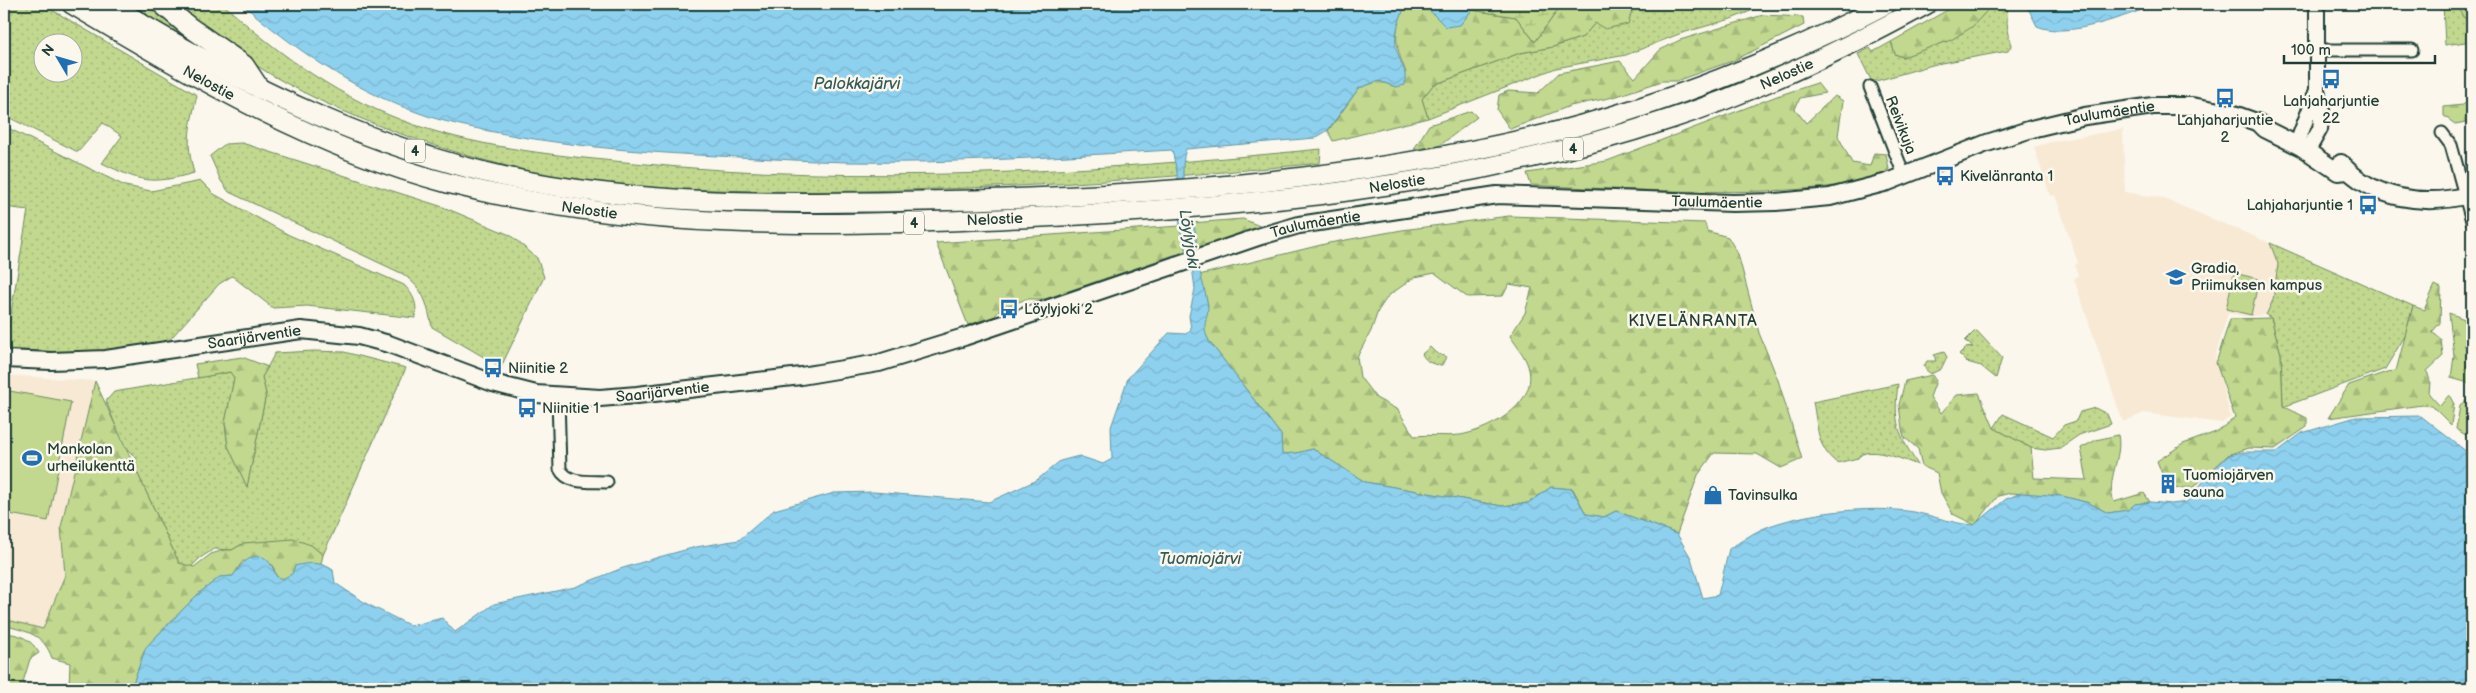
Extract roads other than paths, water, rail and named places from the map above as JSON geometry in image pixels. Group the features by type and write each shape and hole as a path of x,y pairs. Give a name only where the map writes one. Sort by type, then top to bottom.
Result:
{"highway":[{"name":"Nelostie","path":"72,4 210,85 324,140 433,178 551,206 655,219 813,224 920,223 1172,210 1377,189 1504,165 1575,148 1671,119 1725,99 1852,44 1927,4"},
{"name":"Nelostie","path":"108,4 260,90 363,135 446,161 503,176 576,190 702,201 848,202 1007,199 1172,189 1293,178 1373,167 1548,134 1621,113 1686,90 1792,49 1886,4"},
{"path":"162,4 188,26 244,65 260,90"}],"main road":[{"name":"Taulumäentie","path":"1172,265 1299,226 1497,195 1776,202 1830,197 1888,182 2013,135 2085,116 2154,106 2192,106 2231,113 2259,123 2265,129 2304,143 2338,172 2346,171 2362,181 2400,198 2434,202 2469,195"},
{"name":"Saarijärventie","path":"4,359 51,361 106,359 301,330 340,333 390,344 493,383 536,394 558,397 600,398 801,376 879,363 973,334 1172,265"}],"street":[{"path":"2304,143 2320,129 2322,110 2317,90 2317,4"},
{"path":"2318,50 2412,50"},
{"name":"Reivikuja","path":"1870,87 1904,175"},
{"path":"2442,133 2451,145 2469,195 2472,220"},
{"path":"558,397 560,469 564,476 569,480 608,482"}],"water":[{"name":"Tuomiojärvi","path":"242,4 1472,4 1472,10 1460,25 1446,27 1429,10 1404,9 1397,28 1396,42 1397,52 1404,69 1405,85 1396,87 1379,81 1359,88 1327,131 1315,138 1186,149 1183,164 1184,192 1188,217 1196,233 1197,259 1208,307 1205,324 1206,335 1281,435 1282,454 1313,449 1365,482 1502,506 1528,503 1551,487 1572,489 1586,514 1604,517 1616,511 1677,534 1691,558 1703,598 1718,595 1729,549 1762,529 1797,518 1816,514 1878,509 1914,512 1952,522 1974,525 2006,499 2021,493 2062,496 2089,503 2108,513 2128,510 2135,504 2187,502 2211,472 2229,455 2243,452 2277,452 2302,433 2356,417 2421,416 2472,456 2472,689 131,689 146,647 198,594 220,577 233,576 244,562 256,556 267,560 276,576 282,579 292,574 295,566 310,563 324,565 333,570 335,583 367,604 411,626 442,618 455,632 494,604 575,587 620,569 696,547 739,540 774,510 834,493 874,492 989,502 1037,480 1060,461 1079,456 1103,464 1112,459 1111,427 1128,378 1169,333 1186,334 1191,329 1189,316 1195,289 1192,267 1180,229 1177,172 1172,150 969,161 847,162 671,153 544,141 456,124 395,104 371,93 326,67 283,37"},
{"path":"2026,4 2160,4 2098,24 2065,30 2037,26"}],"place":[{"name":"Lahjaharjuntie 22","path":"2331,79"},
{"name":"Lahjaharjuntie 2","path":"2225,98"},
{"name":"Kivelänranta 1","path":"1945,176"},
{"name":"Lahjaharjuntie 1","path":"2368,205"},
{"name":"Gradia, Priimuksen kampus","path":"2176,277"},
{"name":"Löylyjoki 2","path":"1009,309"},
{"name":"Niinitie 2","path":"493,368"},
{"name":"Niinitie 1","path":"527,408"},
{"name":"Mankolan urheilukenttä","path":"32,458"},
{"name":"Tuomiojärven sauna","path":"2168,484"},
{"name":"Tavinsulka","path":"1713,495"}],"district":[{"name":"KIVELÄNRANTA","path":"1693,320"}],"water label":[{"name":"Palokkajärvi","path":"857,83"},
{"name":"Löylyjoki","path":"1190,239"}]}
